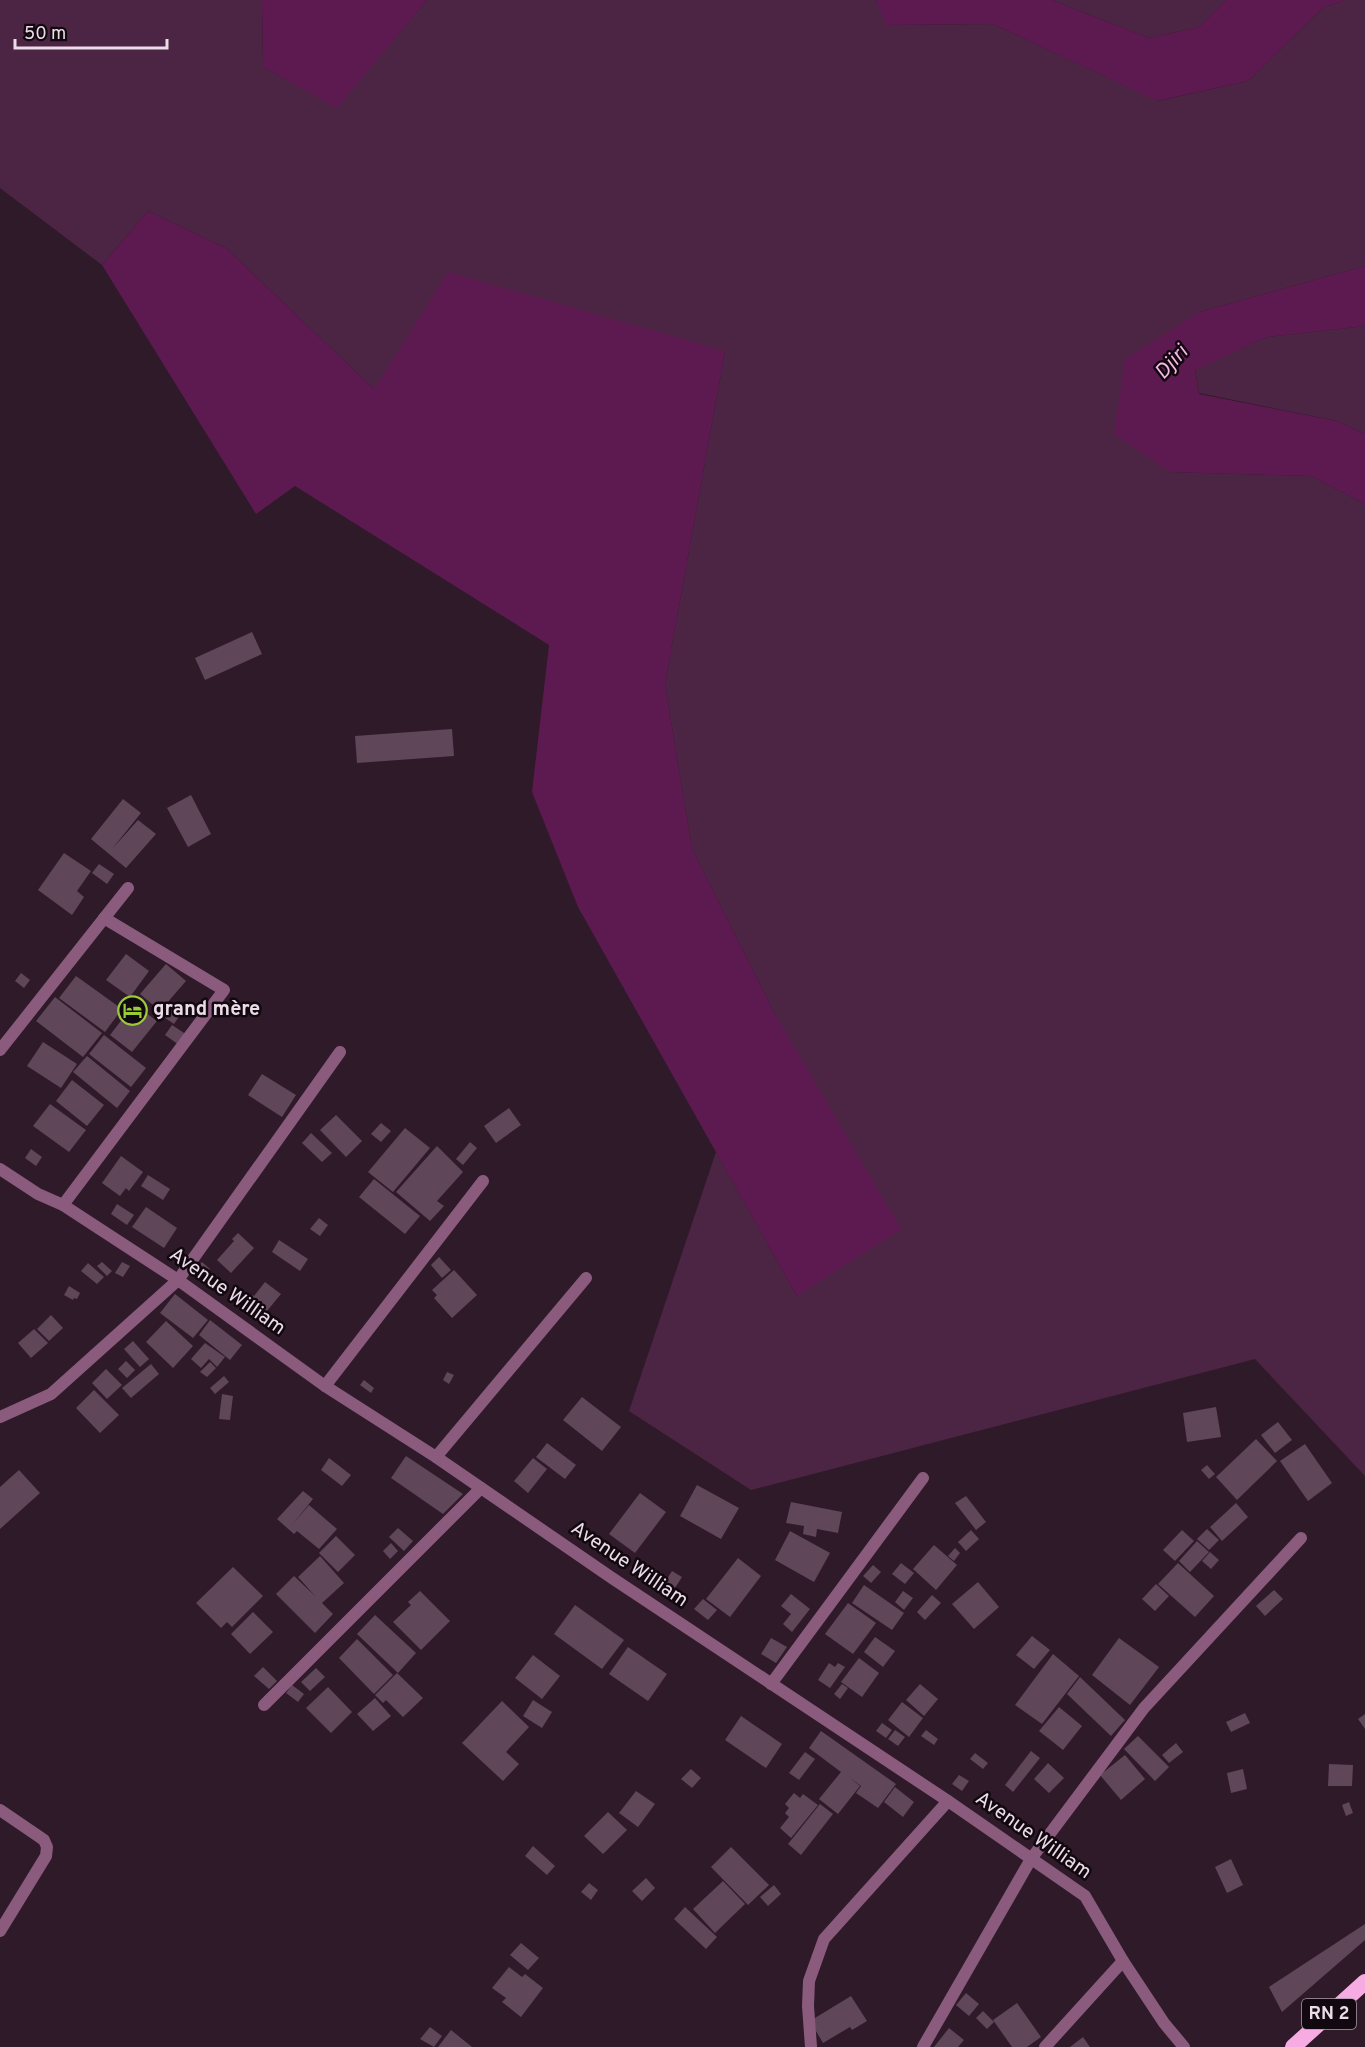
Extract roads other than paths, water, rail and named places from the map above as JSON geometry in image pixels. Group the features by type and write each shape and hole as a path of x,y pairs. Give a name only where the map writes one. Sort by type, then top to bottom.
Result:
{"highway":[{"name":"RN 2","path":"1293,2047 1365,1982"}],"street":[{"path":"0,1050 128,888"},
{"path":"63,1205 224,990 104,918"},
{"path":"0,1418 51,1394 178,1280 340,1052"},
{"name":"Avenue William","path":"0,1169 38,1194 63,1205 178,1280 325,1386 436,1457 948,1801 1084,1896 1164,2023 1184,2047"},
{"path":"325,1386 483,1181"},
{"path":"436,1457 586,1278"},
{"path":"771,1684 923,1478"},
{"path":"264,1705 481,1488"},
{"path":"923,2047 1031,1859 1144,1708 1301,1538"},
{"path":"812,2047 808,2006 809,1981 824,1939 948,1801"},
{"path":"0,1810 44,1839 47,1847 46,1856 0,1931"},
{"path":"1045,2047 1123,1961"}],"water":[{"path":"262,0 427,0 337,108 263,67"},
{"path":"876,0 1052,0 1149,38 1199,27 1226,0 1346,0 1324,7 1248,81 1157,101 993,24 886,25"},
{"path":"148,211 226,248 374,389 448,272 725,351 665,684 692,849 775,1014 901,1229 797,1296 578,907 532,792 549,645 295,486 256,514 102,265"},
{"name":"Djiri","path":"1365,266 1365,326 1267,337 1195,370 1199,394 1337,421 1365,434 1365,504 1311,476 1170,472 1114,434 1125,359 1199,312"}],"place":[{"name":"grand mère","path":"132,1010"}]}
